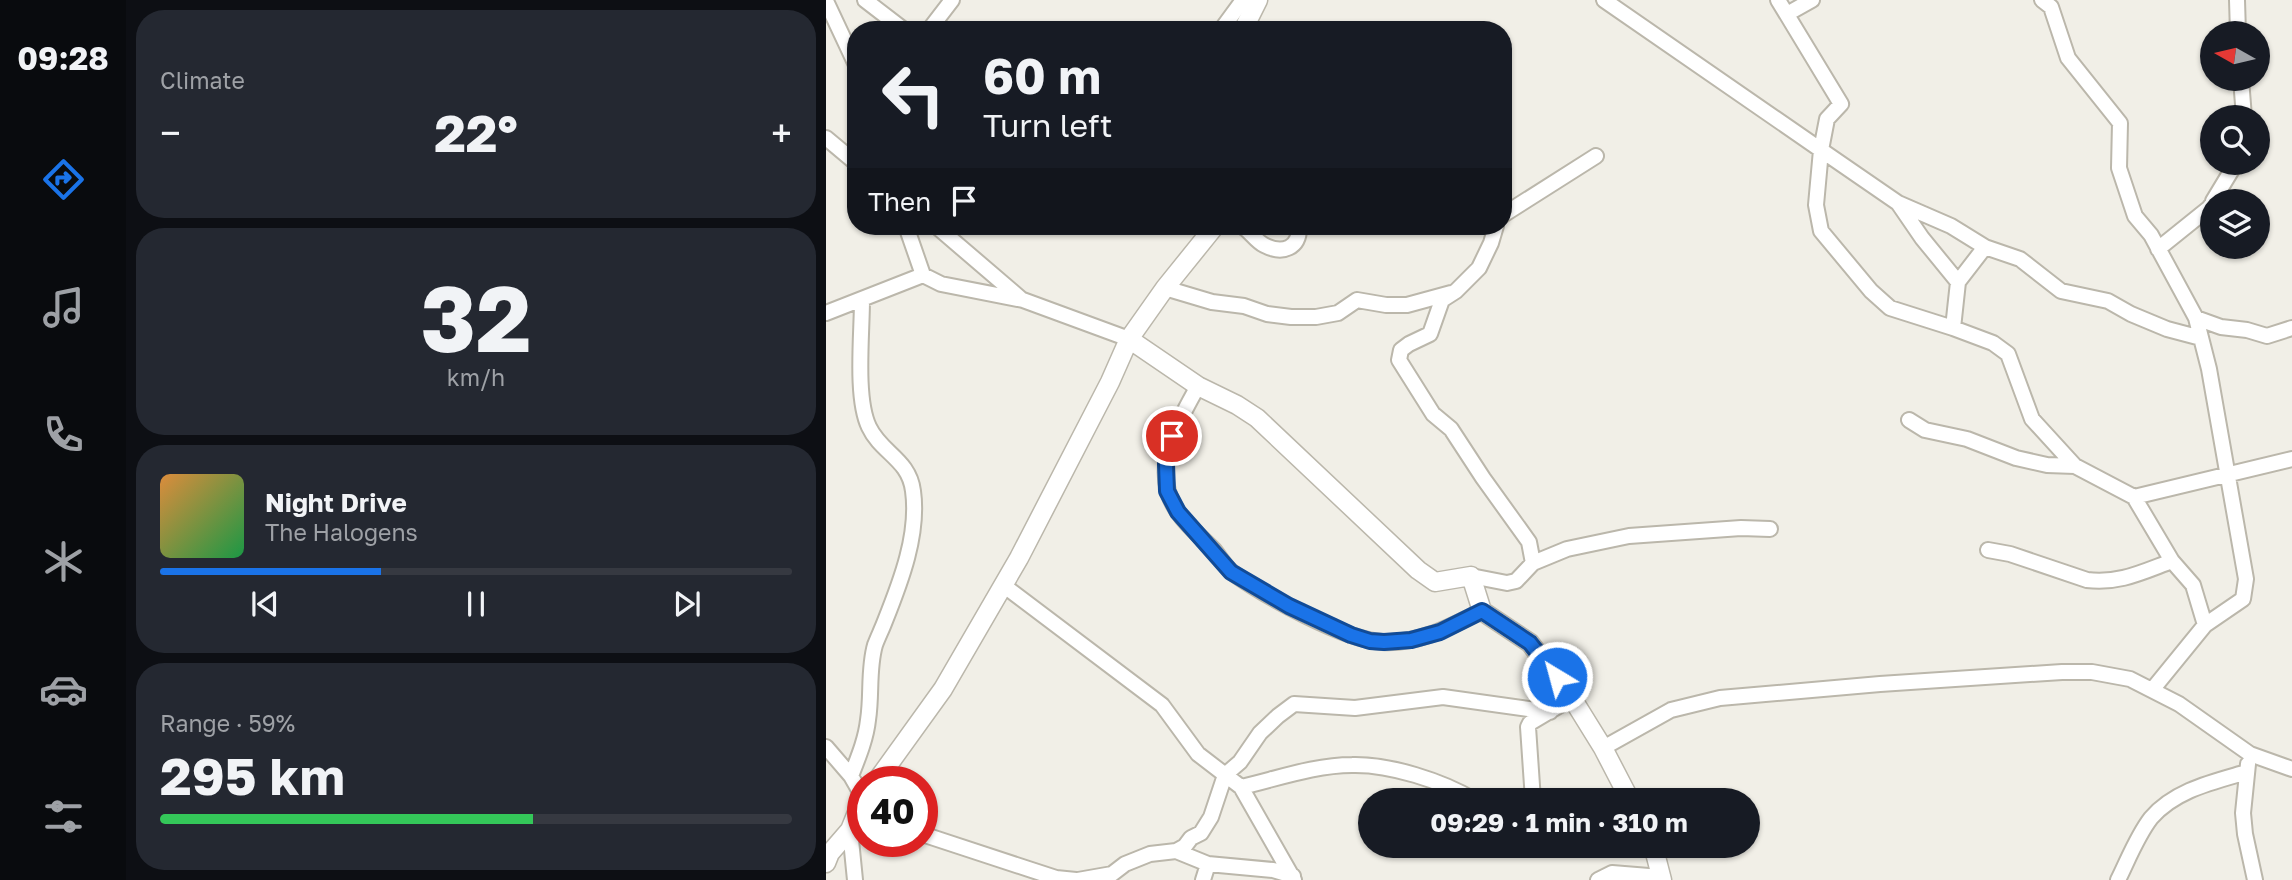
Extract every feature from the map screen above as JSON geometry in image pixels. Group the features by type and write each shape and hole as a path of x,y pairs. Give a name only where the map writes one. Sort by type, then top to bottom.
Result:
{"street":[{"path":"865,0 892,21"},
{"path":"936,21 952,0"},
{"path":"1604,0 1898,203 1951,226 1985,247 2020,259 2061,291 2108,301 2167,330 2202,338"},
{"path":"1778,0 1841,104 1827,119 1821,150 1816,205 1821,231 1871,291 1891,308 1993,344 2008,354 2032,419 2075,466 2134,497 2172,561 2193,585 2205,625"},
{"path":"1787,14 1812,0"},
{"path":"2237,0 2238,21"},
{"path":"826,1 847,46"},
{"path":"1231,21 1253,1"},
{"path":"1247,21 1253,1"},
{"path":"2049,2 2068,58 2120,123 2119,168 2135,216 2151,235 2196,318 2209,369 2246,579 2243,599 2205,625 2152,690"},
{"path":"826,138 847,156"},
{"path":"1512,209 1596,156"},
{"path":"1898,203 1922,239 1958,282"},
{"path":"2158,249 2200,215"},
{"path":"909,235 923,275 940,284 1023,300 1129,338 1198,386 1257,418 1418,570 1435,582 1471,576 1507,583 1516,580 1533,563 1567,549 1629,536 1741,528 1770,529"},
{"path":"951,235 1023,300"},
{"path":"888,766 943,689 1003,585 1110,382 1129,338 1164,288 1208,235"},
{"path":"1252,235 1263,244 1285,248 1293,246 1299,235"},
{"path":"1492,235 1479,268 1456,291 1442,300 1430,334 1401,350 1399,360 1433,414 1451,429 1464,446 1483,478 1529,541 1533,563"},
{"path":"1952,328 1958,282 1985,247"},
{"path":"826,313 923,275"},
{"path":"1164,288 1212,302 1244,306 1267,314 1316,317 1338,313 1357,300 1407,305 1456,291"},
{"path":"854,766 868,721 875,646 899,583 915,520 910,477 903,464 869,428 861,404 862,300"},
{"path":"2196,318 2221,327 2292,338"},
{"path":"2267,336 2292,328"},
{"path":"1198,386 1172,436 1166,464 1167,491 1178,512 1231,572 1323,623 1370,641 1411,640 1440,632 1482,611"},
{"path":"1909,420 1925,430 1967,439 2016,458 2047,465 2075,466"},
{"path":"2134,497 2292,459"},
{"path":"1988,550 2010,554 2087,580 2098,581 2118,580 2172,561"},
{"path":"1471,576 1482,611 1530,643 1572,698 1624,788"},
{"path":"1003,585 1162,705 1198,754 1241,787 1280,859 1294,878"},
{"path":"1603,748 1671,710 1720,698 1880,684 2092,672 2130,679 2179,704 2249,754 2292,769"},
{"path":"938,839 1057,879 1077,880 1112,874 1125,864 1150,854 1176,851 1201,833 1211,817 1225,775 1240,762 1260,733 1294,704 1355,708 1443,697 1550,712"},
{"path":"1532,788 1528,727 1530,723 1572,698"},
{"path":"826,747 847,771"},
{"path":"2249,754 2243,813 2255,880"},
{"path":"1241,787 1336,766 1363,765 1413,774 1454,788"},
{"path":"2118,880 2151,818 2171,801 2195,787 2247,772"},
{"path":"826,863 830,853 847,833"},
{"path":"1176,851 1208,864 1273,870 1294,878"},
{"path":"853,857 855,880"},
{"path":"1598,880 1612,873 1662,879 1656,858"},
{"path":"1203,880 1208,864"}],"route":[{"path":"1172,436 1166,464 1167,491 1178,512 1231,572 1323,623 1370,641 1411,640 1440,632 1482,611 1530,643 1557,677"}]}
